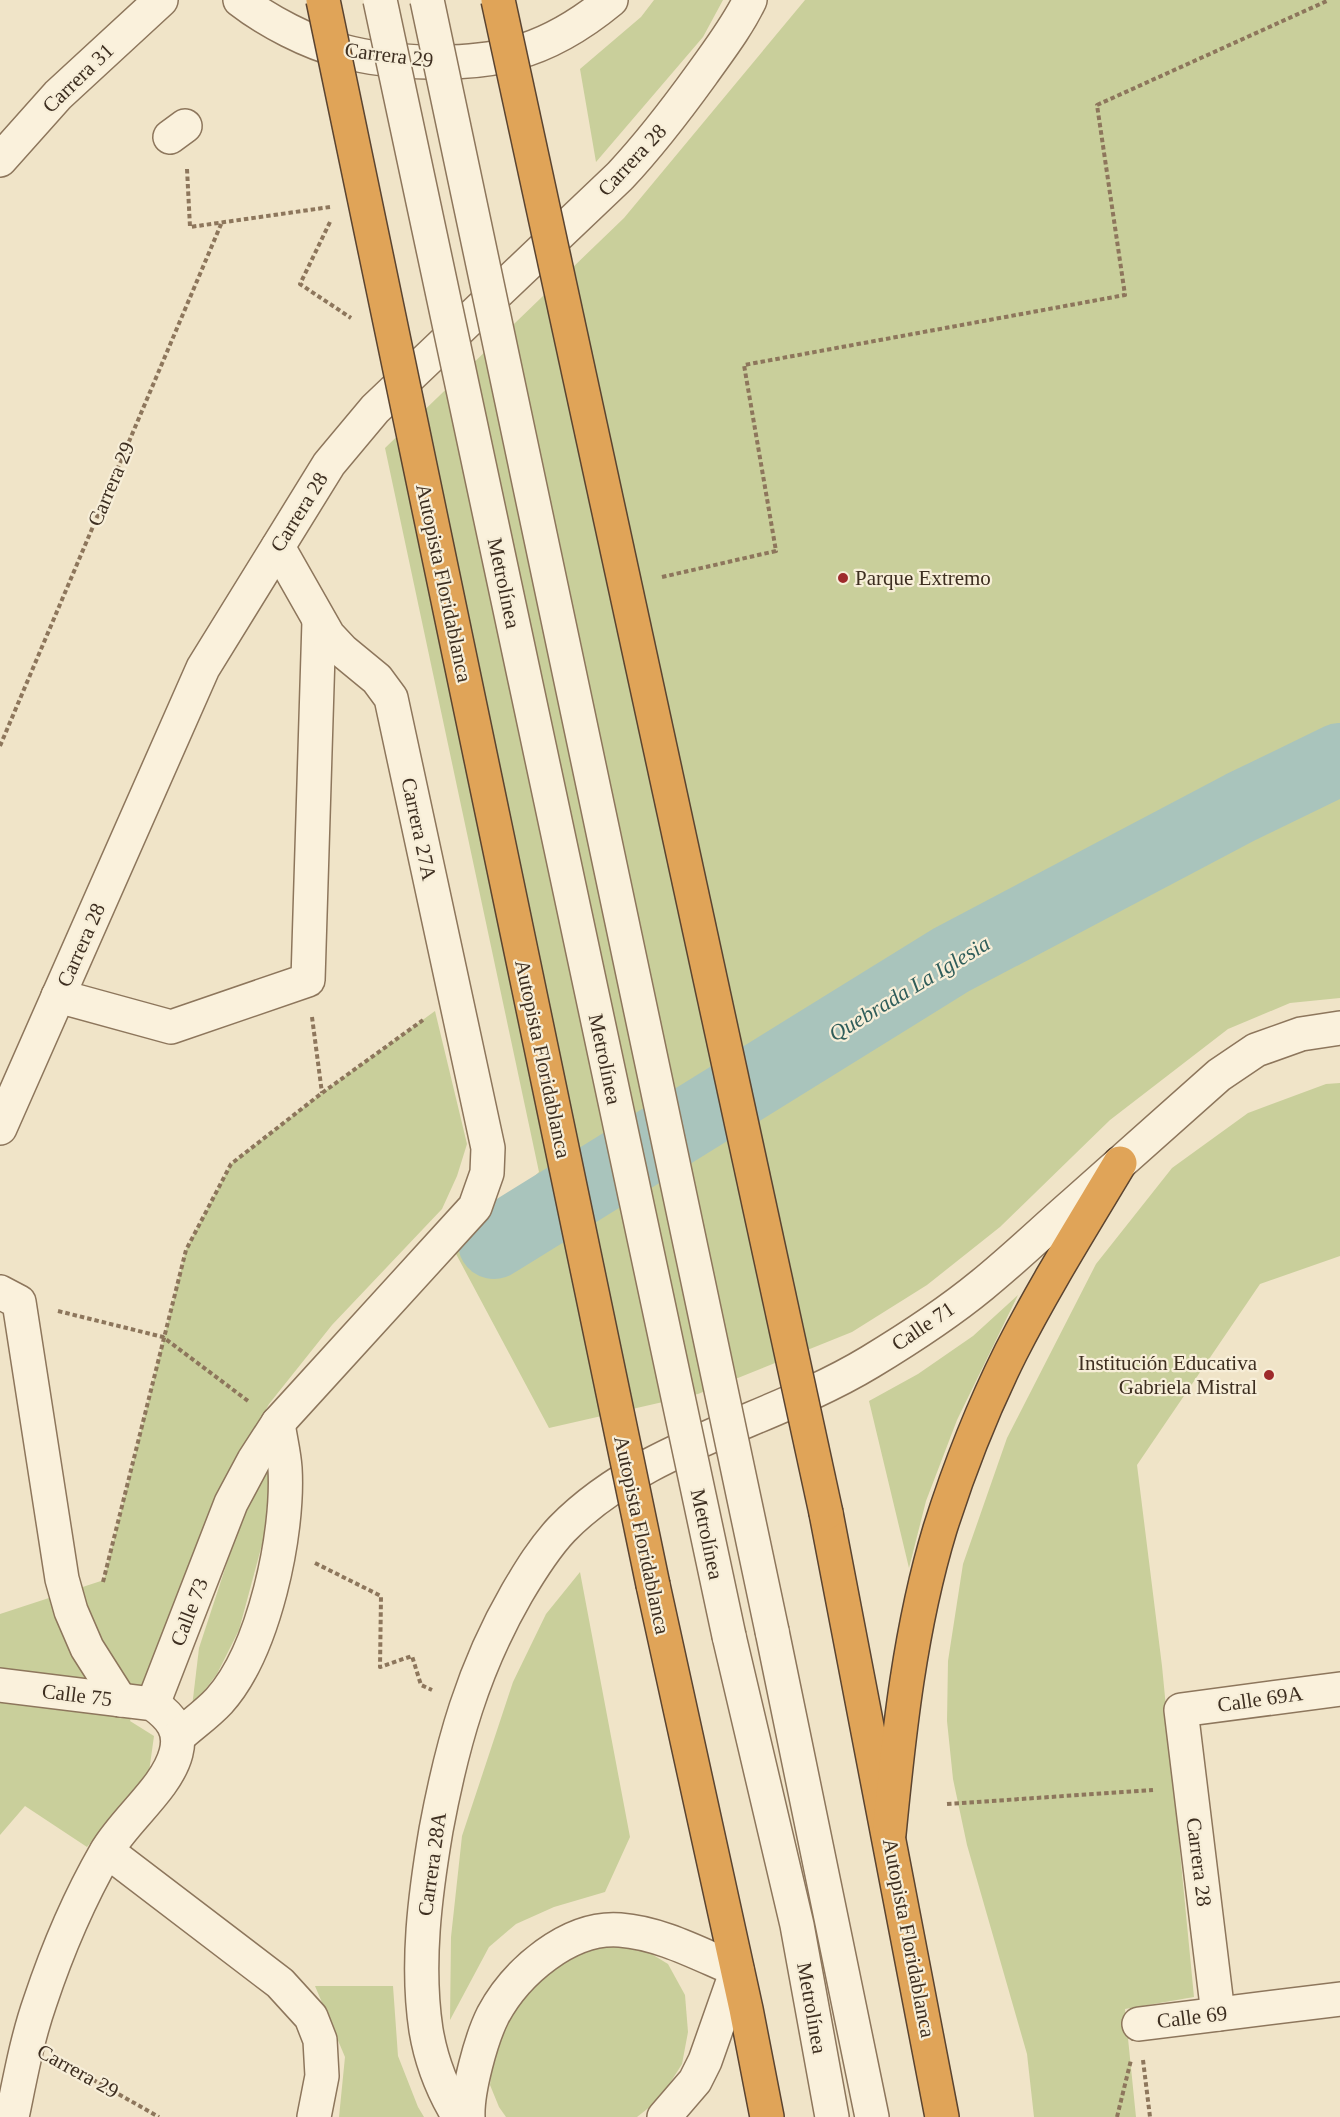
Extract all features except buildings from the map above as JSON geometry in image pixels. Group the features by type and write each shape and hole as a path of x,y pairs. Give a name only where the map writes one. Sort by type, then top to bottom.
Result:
{"highway":[{"name":"Autopista Floridablanca","path":"323,0 653,1585 767,2117"},
{"name":"Autopista Floridablanca","path":"498,0 826,1513 942,2117"},
{"path":"889,1834 899,1731 913,1640 940,1530 973,1440 1011,1353 1048,1282 1120,1163"}],"street":[{"name":"Carrera 31","path":"0,160 58,94 161,0"},
{"name":"Carrera 29","path":"240,0 302,36 349,53 426,62 476,61 514,53 547,42 586,21 611,0"},
{"name":"Metrolínea","path":"380,0 729,1636 797,1925 832,2117"},
{"name":"Metrolínea","path":"428,0 772,1631 872,2117"},
{"name":"Carrera 28","path":"0,1128 203,668 329,464 375,409 643,152 728,38 750,0"},
{"name":"Carrera 27A","path":"278,547 319,621 343,651 377,679 392,698 488,1148"},
{"path":"58,996 171,1027 308,980 319,621"},
{"name":"Calle 71","path":"504,1615 533,1565 547,1547 561,1530 601,1494 655,1461 815,1391 867,1364 981,1286 1219,1075 1256,1050 1301,1034 1340,1028"},
{"name":"Calle 73","path":"153,1704 231,1503 254,1460 278,1423 475,1207 487,1173 488,1148"},
{"path":"10,1297 62,1579 71,1611 87,1648 120,1700"},
{"path":"178,1737 220,1700 246,1662 266,1605 280,1545 285,1508 285,1467 278,1423"},
{"name":"Carrera 28A","path":"459,2117 436,2070 426,2032 422,1987 423,1925 432,1853 444,1788 476,1673 504,1615"},
{"name":"Calle 75","path":"0,1685 153,1704"},
{"name":"Calle 69A","path":"1181,1710 1340,1689"},
{"path":"12,2117 28,2043 40,2003 79,1904 106,1851 127,1822 165,1779 173,1764 178,1737 176,1725 167,1714 153,1704"},
{"name":"Carrera 28","path":"1181,1710 1218,2014"},
{"path":"106,1851 280,1983 312,2017 320,2040 322,2076 314,2117"},
{"path":"468,2117 473,2079 493,2016 511,1990 531,1967 550,1952 568,1942 607,1931 645,1934 737,1970 705,2061 695,2081 664,2117"},
{"name":"Calle 69","path":"1139,2024 1340,1999"}],"path":[{"path":"660,578 776,551 744,365 1125,295 1097,105 1329,0"},
{"path":"177,131 190,227 338,206"},
{"path":"333,216 300,284 358,322"},
{"name":"Carrera 29","path":"0,746 222,222"},
{"path":"308,980 322,1093"},
{"path":"101,1592 186,1250 231,1164 322,1093 455,997"},
{"path":"10,1297 163,1338 278,1423"},
{"path":"280,1545 381,1596 380,1667 412,1656 421,1685 466,1705"},
{"path":"947,1804 1190,1787"},
{"path":"1139,2024 1150,2117"},
{"name":"Calle 69","path":"1117,2117 1139,2024"},
{"name":"Carrera 29","path":"28,2043 159,2117"}],"green space":[{"path":"654,0 723,0 703,37 596,162 580,69 641,17"},
{"path":"805,0 1340,0 1340,998 1290,1003 1228,1029 1110,1120 1000,1227 927,1285 852,1332 698,1394 549,1428 455,1252 539,1172 385,448 624,218"},
{"path":"435,1011 467,1144 457,1176 442,1209 332,1325 269,1404 219,1495 130,1721 154,1736 149,1772 87,1847 25,1806 0,1835 0,1614 104,1580 186,1250 231,1164 322,1093"},
{"path":"1340,1083 1340,1256 1260,1284 1137,1465 1162,1666 1194,1997 1125,2009 1136,2117 1034,2117 1027,2054 967,1845 953,1779 947,1721 948,1661 963,1564 1007,1438 1096,1264 1172,1168 1248,1113 1326,1084"},
{"path":"1018,1295 957,1420 926,1501 909,1568 869,1401 918,1374 973,1336"},
{"path":"271,1464 264,1537 239,1630 217,1674 192,1707 199,1648 240,1523"},
{"path":"580,1572 630,1837 605,1892 554,1907 516,1924 489,1947 450,2020 451,1937 462,1836 513,1682 546,1614"},
{"path":"609,1942 640,1947 668,1964 685,1995 688,2032 682,2064 660,2099 637,2117 506,2117 490,2085 493,2056 501,2027 521,1998 552,1968 585,1949"},
{"path":"315,1986 393,1986 398,2056 424,2117 339,2117 345,2057"}],"waterway":[{"name":"Quebrada La Iglesia","path":"494,1243 951,960 1241,807 1340,759"}],"place":[{"name":"Parque Extremo","path":"843,578"},
{"name":"Institución Educativa Gabriela Mistral","path":"1269,1375"}]}
